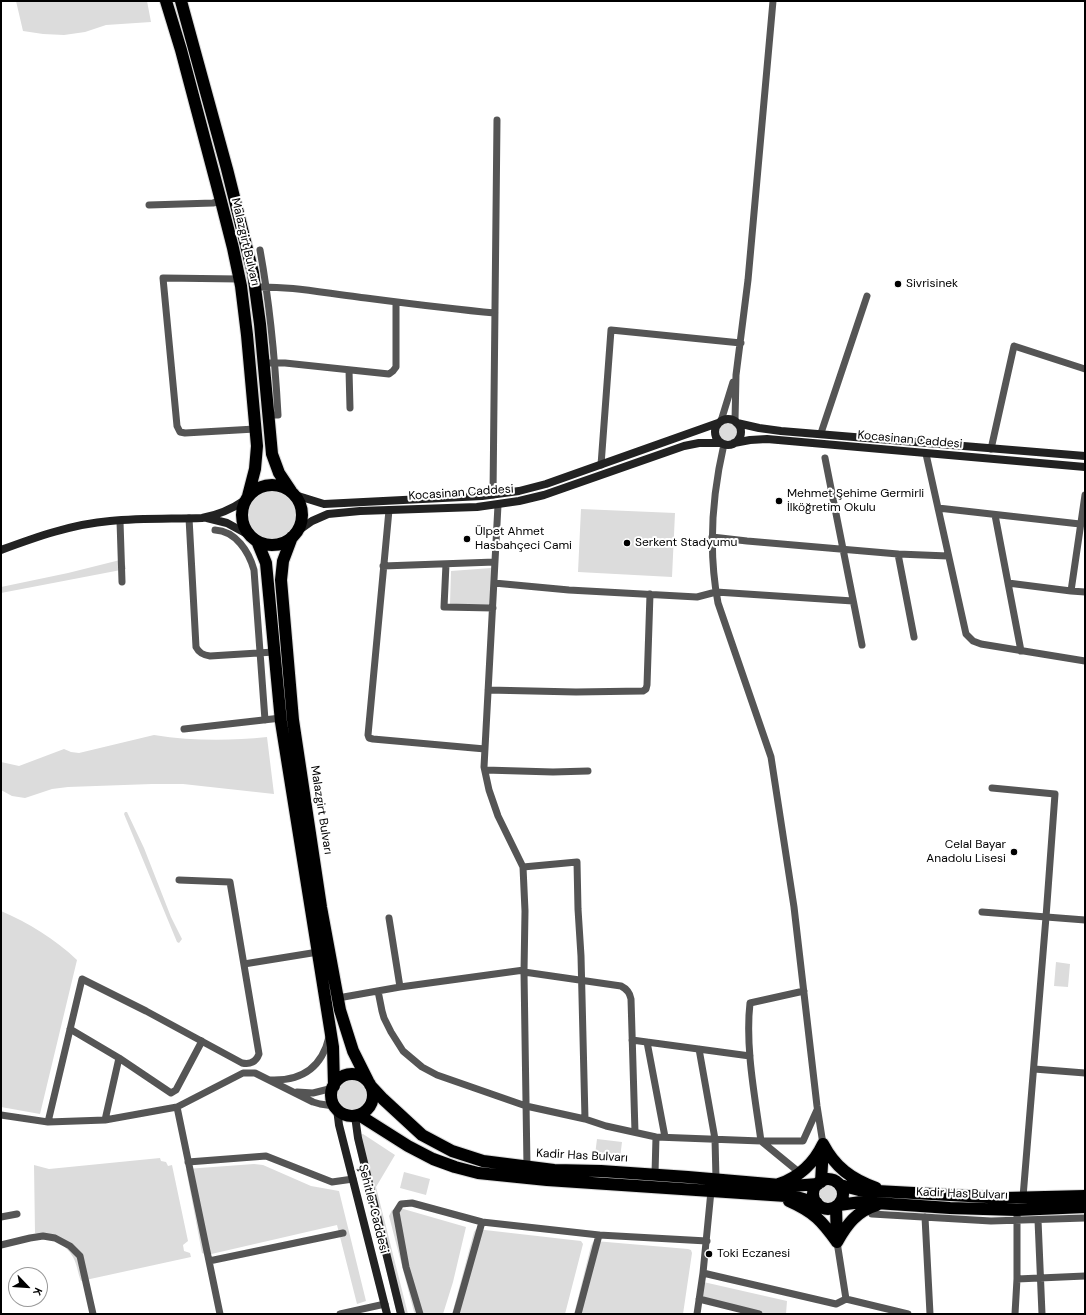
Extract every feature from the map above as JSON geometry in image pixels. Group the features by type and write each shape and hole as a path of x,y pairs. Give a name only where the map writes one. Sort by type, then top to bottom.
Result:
{"highway":[{"name":"Malazgirt Bulvarı","path":"166,1 181,50 221,201 239,279 247,334 257,446 254,478 247,498"},
{"name":"Malazgirt Bulvarı","path":"181,1 249,256 261,286 269,363 269,415 272,454 282,480 293,493"},
{"path":"253,538 272,545 283,543 294,535 300,524 302,514 300,504 293,493 282,486 266,485 256,489 247,498 242,515 244,526 253,538 266,563 281,718 333,1047 332,1097 336,1107 343,1114 357,1115 369,1108 373,1092 369,1083 361,1076 350,1075 342,1077 333,1087"},
{"name":"Malazgirt Bulvarı","path":"294,535 283,561 280,580 293,720 322,907 340,1010 349,1040 369,1083"},
{"name":"Kadir Has Bulvarı","path":"369,1083 422,1135 442,1147 462,1156 483,1161 527,1167 655,1174 714,1185"},
{"name":"Kadir Has Bulvarı","path":"357,1115 427,1156 455,1167 478,1173 547,1180 714,1185 775,1190 820,1206"},
{"path":"823,1144 829,1156 843,1195 837,1206 837,1242"},
{"path":"823,1144 813,1160 800,1173 775,1190 814,1214 828,1228 837,1242"},
{"path":"823,1144 819,1183 814,1193 837,1242"},
{"path":"829,1156 843,1170 854,1178 876,1188 891,1192"},
{"path":"819,1183 828,1179 839,1184"},
{"name":"Kadir Has Bulvarı","path":"775,1190 819,1183"},
{"name":"Kadir Has Bulvarı","path":"839,1184 859,1190 1005,1198 1085,1196"},
{"name":"Kadir Has Bulvarı","path":"837,1206 861,1202 884,1203 928,1214 1017,1215 1085,1207"},
{"path":"837,1242 849,1222 858,1214 872,1206 884,1203"},
{"path":"820,1206 829,1209 837,1206"}],"main road":[{"path":"728,419 736,422 741,432 739,438 734,443 723,443 715,434 719,422 728,419"},
{"name":"Kocasinan Caddesi","path":"293,493 324,504 493,496 533,488 719,422"},
{"name":"Kocasinan Caddesi","path":"736,422 769,429 1085,456"},
{"name":"Kocasinan Caddesi","path":"734,443 767,439 1085,467"},
{"name":"Kocasinan Caddesi","path":"294,535 312,521 328,514 498,505 519,501 544,495 684,446 699,443 723,443"},
{"path":"202,518 226,511 247,498"},
{"path":"1,550 81,525 120,521 202,518 227,523 253,538"},
{"name":"Şehitler Caddesi","path":"336,1107 387,1314"},
{"name":"Şehitler Caddesi","path":"357,1115 358,1138 401,1314"}],"street":[{"path":"736,422 736,375 748,280 773,1"},
{"path":"493,496 497,120"},
{"path":"149,205 213,203 221,201"},
{"path":"260,250 261,286 495,313"},
{"path":"239,279 162,278 177,426 178,430 184,433 255,429"},
{"path":"821,433 867,296"},
{"path":"269,363 387,374 393,371 396,365 396,302"},
{"path":"601,465 611,330 741,343"},
{"path":"991,449 1014,346 1085,369"},
{"path":"349,370 350,408"},
{"path":"719,422 736,375"},
{"path":"723,443 714,496 712,537 716,592 718,603 771,757 794,907 817,1110 823,1144"},
{"path":"926,454 966,634 973,641 981,644 1085,661"},
{"path":"825,458 862,645"},
{"path":"1071,591 1085,495"},
{"path":"498,505 485,770 489,790 498,816 522,867 525,911 524,971 527,1167"},
{"path":"938,508 1080,524"},
{"path":"389,510 368,737 373,739 485,749"},
{"path":"995,515 1021,651"},
{"path":"189,518 197,649 203,655 210,656 274,652"},
{"path":"120,521 122,582"},
{"path":"215,530 221,530 236,539 244,548 252,563 256,583 265,720"},
{"path":"712,537 898,554 948,556"},
{"path":"898,554 914,637"},
{"path":"383,566 495,562"},
{"path":"446,564 444,607 493,608"},
{"path":"494,583 576,591 697,596 716,592 853,601"},
{"path":"1008,583 1085,592"},
{"path":"488,690 576,692 643,691 647,685 650,594"},
{"path":"184,729 281,718"},
{"path":"485,770 553,772 588,770"},
{"path":"992,788 1055,794 1023,1197"},
{"path":"522,867 577,862 582,980 585,1119"},
{"path":"48,1122 82,979 146,1011 242,1063 250,1063 255,1061 259,1054 230,882 179,880"},
{"path":"982,912 1085,920"},
{"path":"389,918 400,987"},
{"path":"244,964 318,952"},
{"path":"338,998 400,987 524,971 621,986 628,990 632,999 634,1132"},
{"path":"800,1173 761,1141 750,1056 748,1018 750,1003 804,990"},
{"path":"378,991 382,1011 387,1025 403,1051 415,1062 437,1075 526,1106 656,1137 761,1141 803,1141 817,1110"},
{"path":"270,1080 294,1078 303,1075 312,1068 324,1051 330,1025"},
{"path":"70,1029 119,1058 173,1093 202,1041"},
{"path":"632,1040 750,1056"},
{"path":"647,1042 665,1137"},
{"path":"696,1314 703,1273 714,1185 715,1139 699,1049"},
{"path":"105,1120 119,1058"},
{"path":"250,1063 250,1073"},
{"path":"1034,1069 1085,1073"},
{"path":"1,1115 48,1122 105,1120 177,1107 243,1073 255,1073 320,1104 336,1107"},
{"path":"293,1092 313,1093 333,1087"},
{"path":"177,1107 220,1314"},
{"path":"655,1174 656,1137"},
{"path":"188,1162 266,1156 332,1182 353,1179"},
{"path":"420,1314 406,1267 396,1212 401,1204 412,1203 482,1222 599,1235 707,1242"},
{"path":"1,1217 17,1214"},
{"path":"872,1214 928,1214 930,1314"},
{"path":"1015,1314 1017,1279 1017,1215 1038,1220 1085,1218"},
{"path":"1038,1220 1042,1314"},
{"path":"456,1314 482,1222"},
{"path":"209,1261 343,1233"},
{"path":"578,1314 599,1235"},
{"path":"1,1245 43,1236 55,1238 70,1246 80,1256 93,1314"},
{"path":"837,1242 846,1299"},
{"path":"703,1273 836,1304 846,1299 908,1314"},
{"path":"1017,1279 1085,1276"},
{"path":"699,1299 759,1314"},
{"path":"340,1314 385,1304"}],"shaded area":[{"path":"16,1 147,1 151,22 106,25 85,32 64,35 23,31"},
{"path":"728,422 735,425 738,432 735,439 728,442 721,439 718,432 721,425"},
{"path":"267,490 277,490 290,497 297,510 297,520 290,533 277,540 267,540 258,536 251,529 247,520 247,510 251,501 258,494"},
{"name":"Serkent Stadyumu","path":"581,509 675,513 672,577 578,572"},
{"path":"124,559 126,569 1,593 1,587 68,573"},
{"path":"491,568 490,604 450,604 451,571"},
{"path":"154,735 210,740 267,737 274,794 183,784 68,787 52,789 25,798 12,796 1,790 1,762 19,766 64,749 79,753"},
{"path":"127,812 144,848 171,917 182,939 179,943 177,942 124,814"},
{"path":"1,911 41,932 60,945 77,960 40,1114 1,1107"},
{"path":"1056,962 1070,964 1068,987 1054,986"},
{"path":"349,1079 355,1079 365,1086 368,1095 367,1101 361,1108 355,1111 349,1111 339,1104 336,1098 336,1092 343,1082"},
{"path":"363,1134 395,1155 376,1187 408,1314 397,1314 355,1142 359,1135"},
{"path":"597,1139 622,1142 620,1158 595,1155"},
{"path":"160,1158 161,1161 166,1162 168,1166 172,1165 188,1241 183,1245 184,1251 190,1253 191,1257 81,1281 70,1252 61,1244 52,1239 35,1233 34,1165 49,1169"},
{"path":"254,1164 263,1165 311,1186 339,1191 366,1301 357,1304 337,1225 207,1255 202,1253 186,1169"},
{"path":"404,1172 430,1179 426,1195 400,1188"},
{"path":"828,1182 836,1186 840,1194 836,1202 828,1206 820,1202 816,1194 820,1186"},
{"path":"400,1208 466,1227 453,1282 443,1314 416,1314 414,1312 389,1216 392,1210"},
{"path":"476,1229 581,1241 583,1244 565,1314 452,1314"},
{"path":"595,1241 691,1250 692,1253 683,1314 574,1314 591,1246"},
{"path":"699,1281 787,1301 786,1314 764,1314 697,1296"}],"place":[{"name":"Sivrisinek","path":"898,284"},
{"name":"Mehmet Şehime Germirli İlköğretim Okulu","path":"779,501"},
{"name":"Ülpet Ahmet Hasbahçeci Cami","path":"467,539"},
{"name":"Serkent Stadyumu","path":"627,543"},
{"name":"Celal Bayar Anadolu Lisesi","path":"1014,852"},
{"name":"Toki Eczanesi","path":"709,1254"}]}
